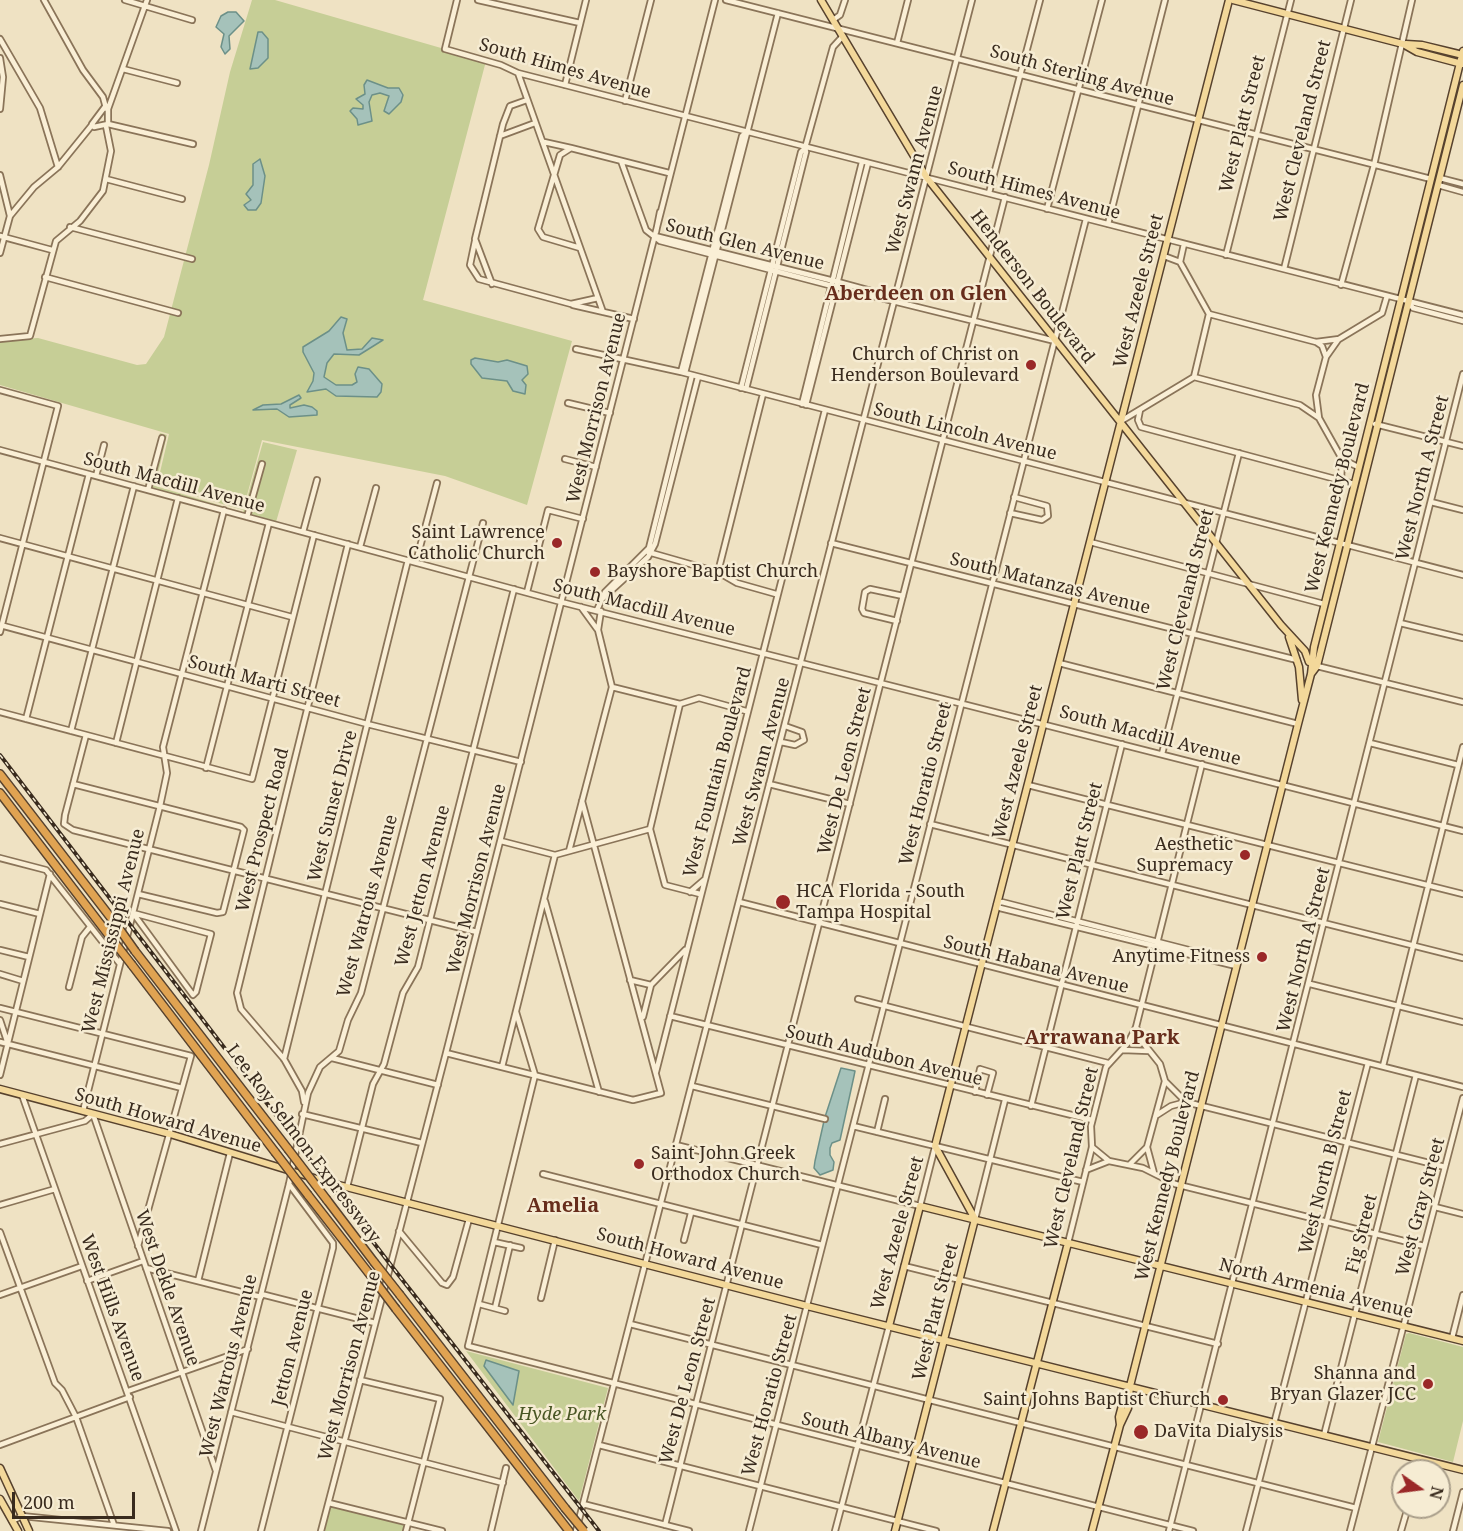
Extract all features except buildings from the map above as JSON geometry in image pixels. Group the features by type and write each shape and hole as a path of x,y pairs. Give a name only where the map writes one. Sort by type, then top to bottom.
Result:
{"highway":[{"name":"Lee Roy Selmon Expressway","path":"0,774 374,1262 584,1531"},
{"name":"Lee Roy Selmon Expressway","path":"0,793 370,1276 569,1531"}],"main road":[{"name":"Henderson Boulevard","path":"820,0 927,178 1183,502 1307,654 1311,675"},
{"path":"1231,0 1402,44 1422,45 1463,54"},
{"name":"West Azeele Street","path":"935,1146 1231,0"},
{"path":"1402,44 1417,52 1462,63"},
{"name":"West Kennedy Boulevard","path":"1092,1531 1120,1425 1119,1417 1146,1326 1311,675 1314,647 1324,604 1463,54"},
{"name":"West Kennedy Boulevard","path":"1311,675 1317,666 1463,85"},
{"path":"1438,185 1437,173 1443,149 1441,141"},
{"path":"1429,221 1427,212 1433,187 1431,179"},
{"name":"Henderson Boulevard","path":"1288,633 1298,660 1302,707"},
{"name":"South Howard Avenue","path":"0,1089 170,1134 292,1172 469,1219 1037,1363 1129,1389 1420,1459"},
{"path":"935,1146 975,1219"},
{"name":"West Azeele Street","path":"889,1326 920,1206"},
{"name":"North Armenia Avenue","path":"920,1206 1463,1341"},
{"name":"West Platt Street","path":"895,1531 975,1219"},
{"name":"West Cleveland Street","path":"993,1531 1068,1243"},
{"path":"0,1468 29,1531"},
{"path":"0,1499 18,1531"}],"street":[{"path":"0,339 30,336 52,250 56,241 69,227 80,221 96,201 106,179 111,151 107,108 103,97 83,70 45,0"},
{"path":"125,0 192,20"},
{"path":"0,253 2,236 10,216 34,187 58,167 107,108 147,0"},
{"name":"South Himes Avenue","path":"457,0 445,49 501,65 518,73 1463,315"},
{"path":"478,0 580,23"},
{"path":"565,85 586,0"},
{"path":"626,101 651,0"},
{"name":"West Morrison Avenue","path":"321,1531 501,841 669,173 715,0"},
{"name":"South Sterling Avenue","path":"726,0 1431,179"},
{"path":"833,20 840,15 845,0"},
{"path":"897,43 908,0"},
{"name":"West Swann Avenue","path":"576,1531 972,0"},
{"path":"989,193 1040,0"},
{"path":"1047,209 1102,0"},
{"path":"1108,224 1166,0"},
{"name":"West Platt Street","path":"1226,255 1291,0"},
{"name":"West Cleveland Street","path":"1284,269 1351,0"},
{"path":"1341,285 1374,165 1412,0"},
{"path":"683,373 742,136 746,132 778,13"},
{"path":"743,388 828,64 835,42 843,36"},
{"path":"1,44 40,108 58,167"},
{"path":"0,58 3,77 0,109"},
{"path":"123,69 177,82"},
{"path":"518,73 603,312"},
{"path":"528,100 510,106 500,136 470,265 478,279 492,284 633,319"},
{"path":"500,136 535,123"},
{"path":"92,125 96,128 107,125 193,144"},
{"path":"544,142 669,173"},
{"path":"571,148 560,155 538,228 543,237 580,248"},
{"path":"621,161 646,230 655,234"},
{"path":"804,404 862,162"},
{"path":"834,284 868,163"},
{"path":"0,175 10,216"},
{"path":"1440,178 1463,184"},
{"path":"106,179 182,199"},
{"path":"1438,185 1463,192"},
{"path":"0,190 5,199"},
{"name":"West De Leon Street","path":"665,1525 991,260 1005,197"},
{"name":"West Horatio Street","path":"749,1531 1086,219"},
{"path":"69,227 192,259"},
{"name":"South Glen Avenue","path":"655,234 660,240 1055,340"},
{"path":"2,236 52,250"},
{"path":"475,239 492,284"},
{"path":"1180,262 1184,243"},
{"path":"1121,421 1194,377 1209,314 1180,262 1164,256"},
{"path":"45,277 178,313"},
{"path":"1318,418 1316,395 1326,357 1339,339 1382,313 1387,296"},
{"path":"571,304 598,298"},
{"path":"1382,313 1396,317"},
{"path":"1209,314 1316,342 1322,346 1326,357"},
{"path":"1316,342 1339,339"},
{"name":"South Lincoln Avenue","path":"576,350 743,388 1463,575"},
{"name":"West North A Street","path":"1170,1528 1234,1284 1463,374"},
{"path":"569,851 612,687 598,630 599,611 602,600 649,552 695,376"},
{"path":"1194,377 1300,405 1318,418 1342,459 1341,480"},
{"path":"0,390 58,406 0,632"},
{"path":"718,572 763,394"},
{"path":"1300,405 1309,404 1316,395"},
{"path":"568,403 609,413"},
{"path":"1454,409 1463,411"},
{"name":"West Fountain Boulevard","path":"656,1071 746,711 764,653 776,594 825,410"},
{"path":"1140,410 1138,420 1141,427 1354,484"},
{"path":"1370,423 1463,446"},
{"path":"148,490 162,438"},
{"path":"96,476 104,445"},
{"name":"South Macdill Avenue","path":"0,450 561,602 1043,722 1463,831"},
{"name":"West Cleveland Street","path":"1162,754 1239,453"},
{"path":"565,459 596,467"},
{"path":"1342,459 1359,467"},
{"path":"247,517 262,464"},
{"path":"26,719 89,474"},
{"path":"303,532 317,480"},
{"path":"417,562 437,483"},
{"path":"71,731 134,486"},
{"path":"360,547 376,488"},
{"path":"1010,513 1042,520 1048,516 1047,506 1014,497"},
{"path":"116,743 178,498"},
{"path":"1431,502 1463,510"},
{"name":"West Mississippi Avenue","path":"83,1111 160,806 167,773 163,747 224,510"},
{"path":"527,592 548,510 583,519"},
{"path":"206,768 269,523"},
{"name":"West Watrous Avenue","path":"201,1531 292,1172 304,1105 315,1074 341,1046 348,1020 360,996 483,523"},
{"path":"0,712 252,779 314,535"},
{"path":"0,538 292,616"},
{"path":"1090,542 1324,604"},
{"name":"South Matanzas Avenue","path":"831,543 1298,660"},
{"name":"West Prospect Road","path":"304,1105 302,1091 284,1059 241,1009 237,993 348,544"},
{"path":"649,552 718,572 737,583 776,594"},
{"name":"West Sunset Drive","path":"284,1059 408,560"},
{"name":"West Jetton Avenue","path":"347,1187 373,1084 384,1064 403,993 418,967 514,589"},
{"path":"897,621 864,613 862,609 865,592 870,589 903,596"},
{"path":"581,607 598,630"},
{"path":"1400,623 1463,638"},
{"name":"South Marti Street","path":"1,625 367,724 521,762"},
{"path":"1059,663 1298,724"},
{"path":"1317,666 1463,702"},
{"path":"612,687 680,704 699,698 746,711"},
{"path":"680,704 650,829 665,885 700,894"},
{"path":"781,742 795,746 804,740 802,732 785,726"},
{"path":"86,735 64,824 73,830 477,933"},
{"path":"1370,743 1458,765"},
{"name":"West Platt Street","path":"1031,1106 1122,744"},
{"path":"1383,1066 1463,747"},
{"name":"West Cleveland Street","path":"1068,1243 1092,1147 1092,1120 1108,1063 1122,1050 1136,1027 1202,764"},
{"path":"73,784 241,827 244,830 223,912 217,913 138,894"},
{"path":"769,784 850,804"},
{"path":"1028,785 1463,894"},
{"path":"446,1053 633,1100 661,1093 582,801"},
{"path":"930,824 1463,958"},
{"path":"501,841 555,855 650,829"},
{"path":"502,1067 555,855"},
{"path":"0,858 41,867 50,874 120,964"},
{"path":"0,1075 50,874"},
{"path":"690,892 704,880"},
{"path":"544,899 599,1092"},
{"name":"South Habana Avenue","path":"739,902 1463,1087"},
{"path":"997,904 1002,902 1077,925 1232,961 1236,966"},
{"path":"0,904 40,914"},
{"path":"133,914 211,934 194,995 153,941 133,914"},
{"path":"69,987 82,937 90,927"},
{"path":"642,1020 651,985 686,949"},
{"path":"0,950 29,957"},
{"path":"0,974 23,981"},
{"path":"630,980 651,985"},
{"path":"1310,984 1463,1022"},
{"path":"858,999 1108,1063"},
{"path":"0,1008 191,1056 138,1246"},
{"path":"505,1311 479,1304 535,1075 516,1012"},
{"name":"South Audubon Avenue","path":"670,1016 788,1047 1092,1120"},
{"path":"0,1020 8,1044"},
{"path":"1136,1027 1149,1051 1160,1064 1165,1081 1186,1102"},
{"path":"0,1042 182,1088"},
{"path":"1122,1050 1149,1051"},
{"path":"332,1058 438,1085"},
{"name":"West North B Street","path":"1246,1531 1368,1063"},
{"path":"975,1092 980,1070 993,1073 987,1095"},
{"name":"Fig Street","path":"1324,1435 1416,1075"},
{"path":"1130,1164 1147,1147 1165,1081"},
{"path":"692,1086 825,1119"},
{"name":"West Hills Avenue","path":"22,1095 176,1531"},
{"name":"West Gray Street","path":"1350,1531 1463,1098"},
{"path":"878,1132 885,1099"},
{"name":"West Platt Street","path":"975,1219 1005,1100"},
{"path":"1156,1115 1170,1106 1186,1102 1445,1167"},
{"path":"0,1144 85,1121 93,1114"},
{"name":"West Dekle Avenue","path":"93,1114 216,1471"},
{"path":"302,1114 422,1143"},
{"path":"853,1126 1083,1182"},
{"path":"676,1145 920,1206"},
{"name":"West Azeele Street","path":"920,1206 935,1146"},
{"path":"1092,1147 1108,1161"},
{"path":"1147,1147 1154,1173"},
{"path":"198,1281 230,1153"},
{"path":"1086,1170 1108,1161 1130,1164 1181,1185 1424,1246"},
{"path":"543,1174 661,1206 822,1245"},
{"name":"Jetton Avenue","path":"261,1531 333,1244 289,1184"},
{"path":"0,1205 55,1189"},
{"path":"1435,1207 1463,1214"},
{"path":"684,1240 691,1213"},
{"path":"399,1231 441,1283 447,1285 453,1277 469,1219"},
{"path":"0,1232 55,1383 62,1390 76,1417 114,1525"},
{"path":"541,1298 555,1240"},
{"path":"494,1242 521,1248"},
{"path":"495,1308 510,1245"},
{"path":"87,1281 143,1261"},
{"path":"0,1295 82,1266"},
{"path":"904,1266 1218,1344"},
{"path":"146,1268 375,1323"},
{"path":"1452,1338 1463,1295"},
{"name":"South Albany Avenue","path":"479,1304 468,1346 1098,1507 1170,1528 1193,1531"},
{"path":"630,1324 1356,1508"},
{"name":"West Azeele Street","path":"835,1531 889,1326"},
{"path":"128,1391 248,1349"},
{"path":"360,1380 440,1399 406,1531"},
{"path":"0,1445 130,1397"},
{"path":"231,1412 503,1483"},
{"path":"599,1445 936,1531"},
{"path":"491,1531 506,1468"},
{"path":"1453,1531 1463,1492"},
{"path":"329,1503 442,1531"},
{"path":"583,1504 689,1531"},
{"path":"12,1521 22,1516 168,1531"},
{"path":"90,1531 92,1522"}],"green space":[{"path":"252,0 275,0 486,61 423,300 572,341 527,505 445,476 262,440 243,510 157,485 169,434 0,385 0,340 38,338 137,365 146,364 164,337 209,165 230,72"},
{"path":"160,433 167,435 155,486 243,512 263,442 297,450 276,522 250,515 264,463 260,462 245,514 151,488 165,437 161,436 145,487"},
{"name":"Shanna and Bryan Glazer JCC","path":"1406,1334 1463,1347 1463,1421 1453,1462 1451,1459 1442,1459 1378,1442"},
{"name":"Hyde Park","path":"466,1351 608,1388 579,1501"},
{"path":"331,1505 406,1525 404,1531 324,1531"}],"water":[{"path":"228,12 236,12 244,21 229,36 230,49 225,54 221,47 224,34 216,27 221,16"},
{"path":"258,32 262,32 268,39 268,58 258,68 250,69"},
{"path":"367,80 388,88 399,88 403,95 401,102 389,114 384,111 389,96 380,93 372,95 369,102 372,121 358,125 357,119 350,111 353,108 363,109 363,105 356,99 365,94 364,85"},
{"path":"260,159 265,176 261,203 256,210 248,210 244,205 251,200 246,194 253,185 253,164"},
{"path":"341,317 347,319 343,333 347,350 362,349 372,338 383,340 359,355 334,354 327,363 324,377 336,385 352,385 357,382 355,374 358,367 369,369 382,384 381,392 377,397 336,396 326,389 307,392 313,381 314,373 303,352 303,347 329,331"},
{"path":"475,358 498,362 507,360 527,366 528,374 522,380 526,385 525,394 513,391 507,381 482,378 471,364 471,360"},
{"path":"299,395 301,398 290,405 290,408 304,405 312,407 317,411 317,415 289,417 277,409 253,410 263,405 281,404"},
{"path":"841,1068 855,1071 840,1140 832,1143 830,1148 830,1155 834,1162 833,1170 820,1175 814,1168 815,1161 824,1121 828,1118 825,1117"},
{"path":"486,1360 519,1371 513,1405 484,1366"}],"railway":[{"path":"0,755 390,1264 599,1531"}],"place":[{"name":"Church of Christ on Henderson Boulevard","path":"1031,365"},
{"name":"Saint Lawrence Catholic Church","path":"557,543"},
{"name":"Bayshore Baptist Church","path":"595,572"},
{"name":"Aesthetic Supremacy","path":"1245,855"},
{"name":"HCA Florida - South Tampa Hospital","path":"783,902"},
{"name":"Anytime Fitness","path":"1262,957"},
{"name":"Saint John Greek Orthodox Church","path":"639,1164"},
{"name":"Shanna and Bryan Glazer JCC","path":"1428,1384"},
{"name":"Saint Johns Baptist Church","path":"1223,1400"},
{"name":"DaVita Dialysis","path":"1141,1432"}],"district":[{"name":"Aberdeen on Glen","path":"916,294"},
{"name":"Arrawana Park","path":"1102,1038"},
{"name":"Amelia","path":"563,1206"}]}
